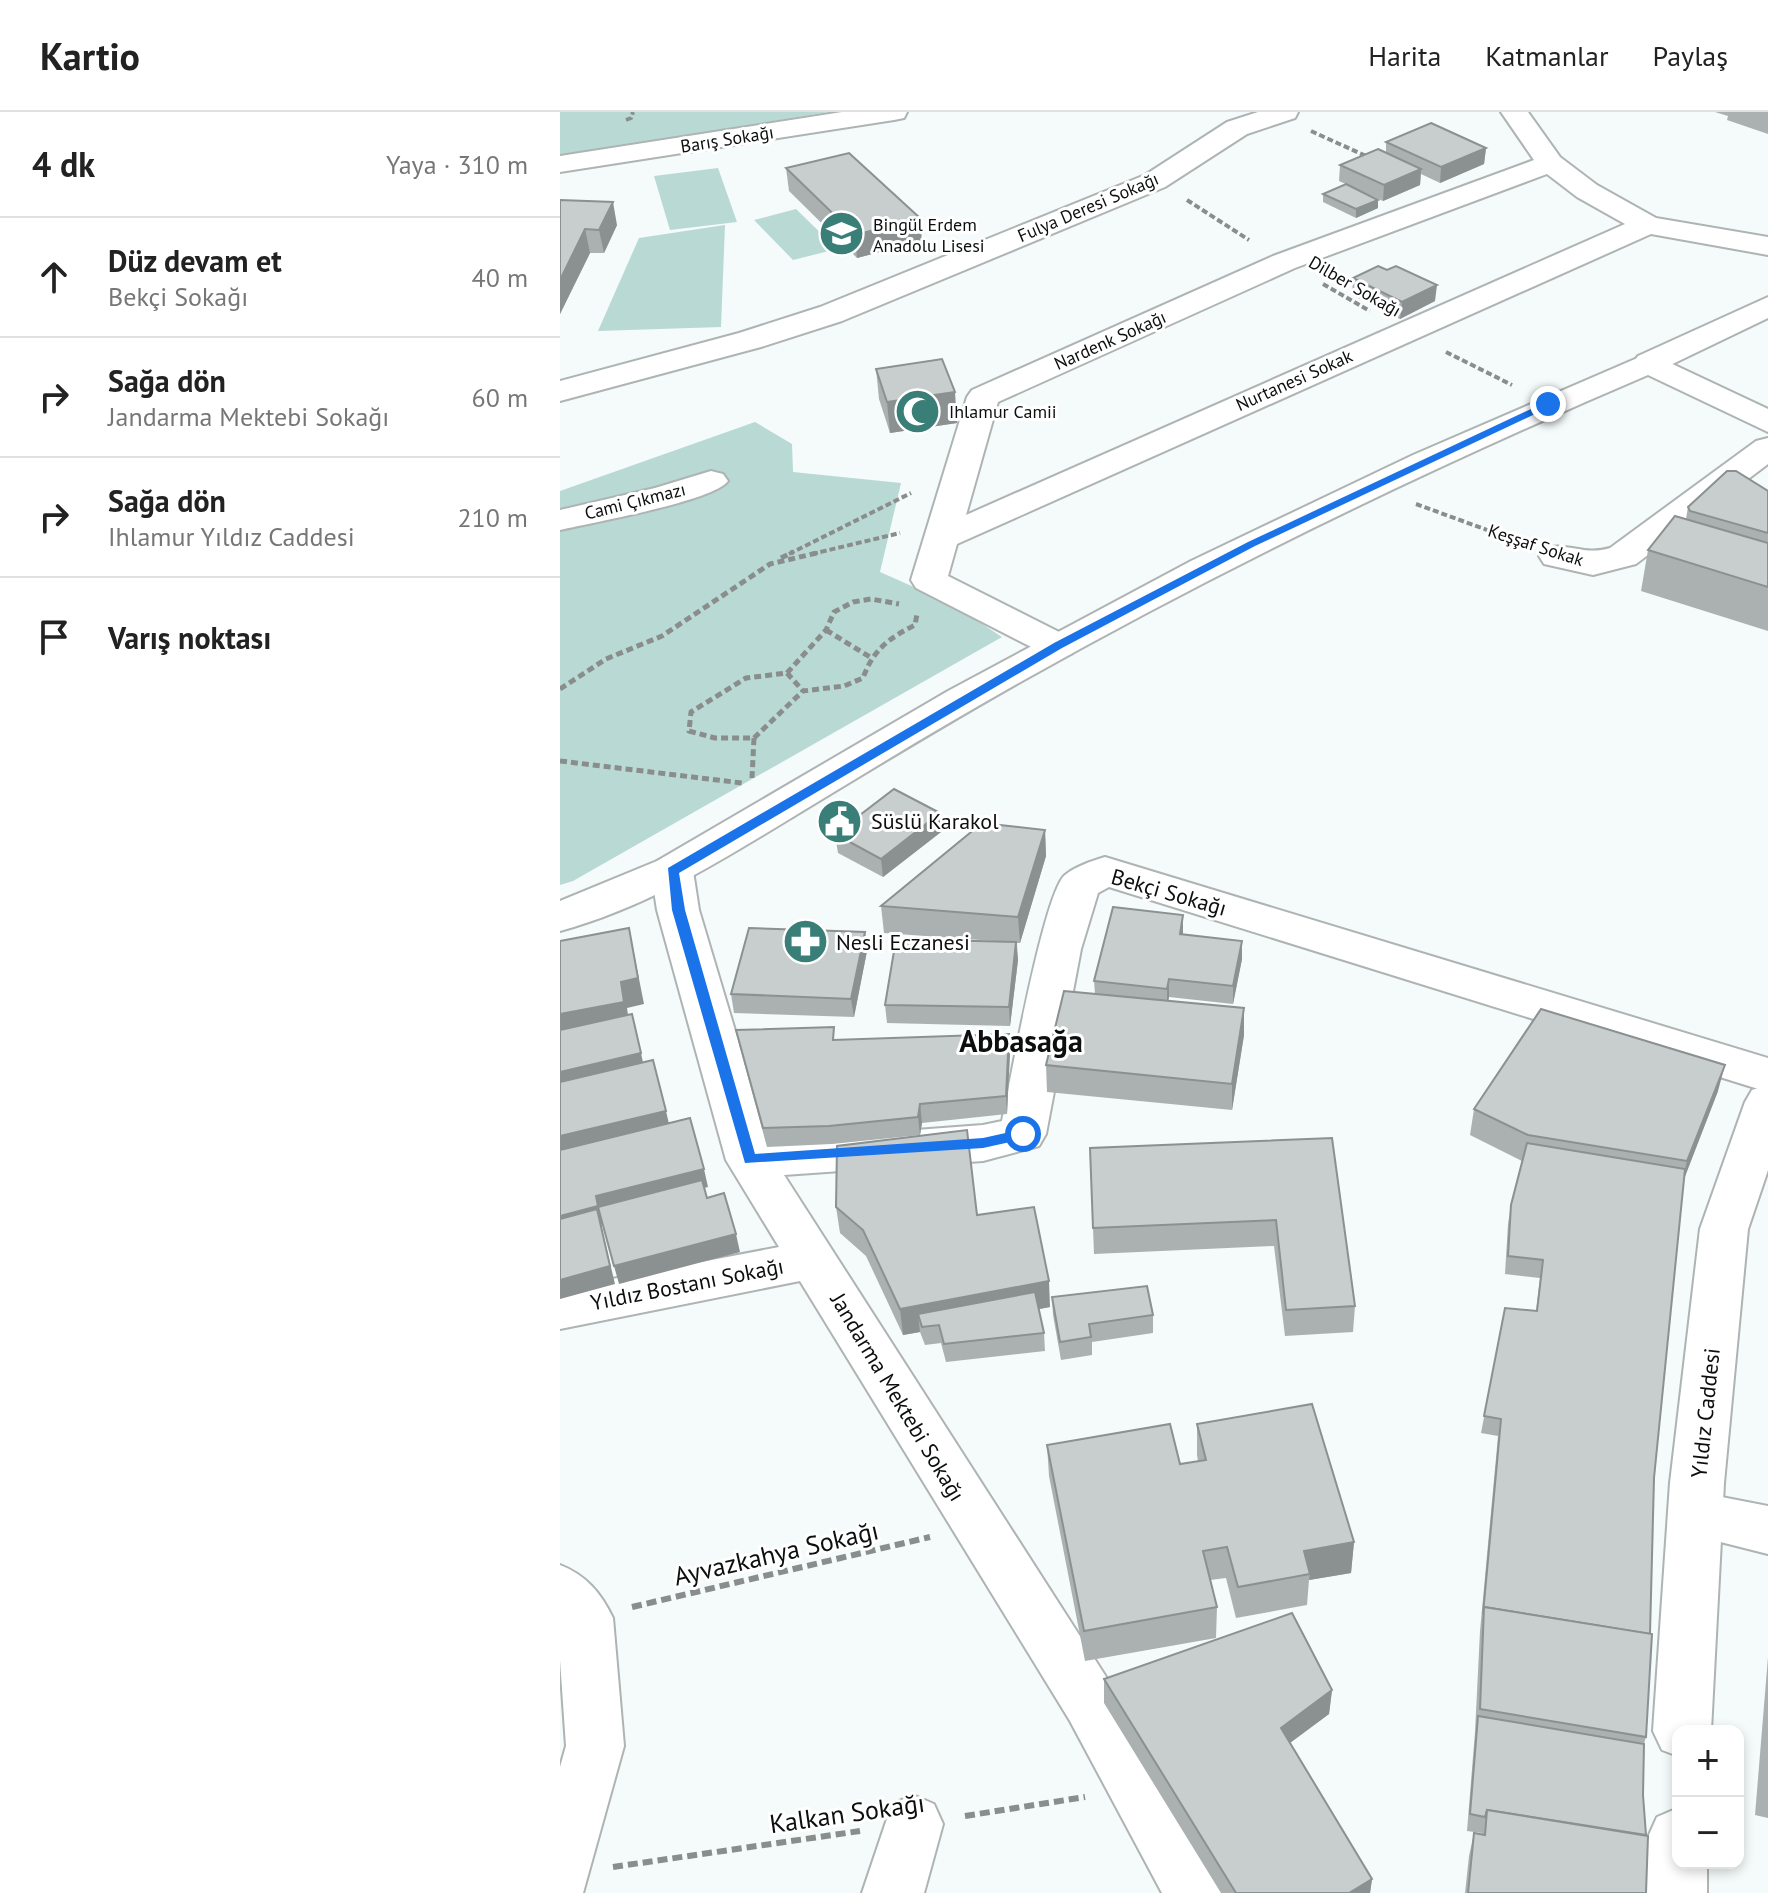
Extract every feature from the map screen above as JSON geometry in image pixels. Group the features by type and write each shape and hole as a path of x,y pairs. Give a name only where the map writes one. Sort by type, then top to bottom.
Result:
{"street":[{"name":"Barış Sokağı","path":"560,164 894,112"},
{"name":"Fulya Deresi Sokağı","path":"560,410 750,340 831,314 1155,181 1237,128 1277,114"},
{"path":"1510,114 1550,163 1587,191 1648,225 1768,246"},
{"name":"Nardenk Sokağı","path":"1058,646 929,580 983,397 1284,262 1550,163"},
{"name":"Nurtanesi Sokak","path":"944,530 1648,225"},
{"path":"560,917 613,898 672,871 1058,646 1252,544 1548,404 1649,363 1768,306"},
{"name":"Fulya Deresi Sokağı","path":"560,391 750,340"},
{"path":"1649,363 1768,422"},
{"name":"Keşşaf Sokak","path":"1557,556 1593,564 1623,556 1768,448"},
{"name":"Cami Çıkmazı","path":"560,520 664,496 711,481"},
{"name":"Jandarma Mektebi Sokağı","path":"672,871 678,910 750,1160 977,1527 1090,1702 1195,1893"},
{"name":"Bekçi Sokağı","path":"750,1160 983,1143 1023,1134 1060,949 1079,885 1105,871 1768,1075"},
{"name":"Yıldız Caddesi","path":"1682,1725 1696,1515 1724,1229 1768,1102"},
{"name":"Yıldız Bostanı Sokağı","path":"560,1309 814,1259"},
{"path":"1696,1515 1768,1530"},
{"path":"560,1875 595,1746 572,1604"},
{"path":"893,1893 913,1824"},
{"path":"1676,1893 1677,1869"}],"path":[{"path":"1277,114 1375,160"},
{"name":"Dilber Sokağı","path":"1155,181 1284,262 1405,331 1548,404"},
{"path":"560,689 606,659 662,636 770,564 962,468"},
{"name":"Keşşaf Sokak","path":"1370,487 1557,556"},
{"path":"770,564 944,530"},
{"path":"754,738 715,738 689,731 691,712 746,678 787,673 826,630 834,612 853,602 871,599 905,605"},
{"path":"560,761 751,784 754,738 803,691 844,686 863,678 870,657 891,637 915,625 918,606"},
{"path":"826,630 870,657"},
{"path":"787,673 803,691"},
{"name":"Ayvazkahya Sokağı","path":"572,1604 977,1527"},
{"name":"Kalkan Sokağı","path":"560,1875 1139,1788"}],"green space":[{"path":"560,112 828,112 560,157"},
{"path":"718,168 737,222 670,230 654,176"},
{"path":"796,209 837,249 793,260 754,220"},
{"path":"725,225 721,327 598,331 639,238"},
{"path":"755,422 792,444 793,472 901,483 880,572 950,603 1002,637 573,881 560,885 560,491"}],"building":[{"path":"1431,123 1486,148 1441,167 1386,142"},
{"path":"1378,149 1421,169 1384,185 1340,165"},
{"path":"849,153 920,218 855,235 786,168"},
{"path":"1346,184 1378,200 1356,209 1323,194"},
{"path":"560,200 613,202 599,230 585,229 560,280"},
{"path":"1378,266 1387,270 1396,266 1437,285 1402,302 1353,278"},
{"path":"942,359 955,392 887,402 876,369"},
{"path":"1727,471 1736,471 1768,491 1768,533 1690,511 1688,507"},
{"path":"1675,516 1768,543 1768,587 1648,550"},
{"path":"894,789 940,813 881,859 835,834"},
{"path":"982,823 1045,830 1018,917 881,906"},
{"path":"1113,907 1183,915 1180,934 1242,941 1233,986 1169,979 1167,989 1094,981"},
{"path":"629,928 638,978 621,982 624,1002 560,1014 560,941"},
{"path":"749,928 865,932 851,999 731,994"},
{"path":"896,939 1016,942 1009,1007 885,1005"},
{"path":"1064,991 1244,1008 1232,1084 1046,1065"},
{"path":"1541,1009 1725,1065 1687,1161 1528,1135 1474,1109"},
{"path":"632,1014 641,1053 560,1072 560,1030"},
{"path":"834,1027 833,1040 1009,1034 1006,1096 920,1104 918,1117 829,1126 763,1128 736,1030"},
{"path":"653,1060 666,1111 560,1136 560,1082"},
{"path":"690,1118 704,1169 596,1196 598,1206 560,1216 560,1150"},
{"path":"967,1130 977,1215 1034,1207 1049,1281 900,1309 863,1230 836,1207 837,1146"},
{"path":"1332,1138 1355,1306 1286,1310 1276,1220 1093,1228 1090,1148"},
{"path":"1527,1143 1685,1169 1654,1478 1650,1634 1484,1607 1483,1614 1501,1419 1484,1416 1505,1308 1537,1311 1543,1260 1508,1256 1511,1205"},
{"path":"702,1180 707,1198 724,1193 736,1234 614,1266 598,1207"},
{"path":"597,1209 610,1266 560,1280 560,1219"},
{"path":"1147,1286 1153,1315 1089,1324 1091,1337 1060,1342 1052,1297"},
{"path":"1035,1292 1044,1333 944,1344 939,1325 922,1327 918,1314"},
{"path":"1312,1404 1354,1542 1304,1551 1310,1574 1238,1587 1227,1547 1203,1551 1217,1607 1084,1631 1047,1445 1170,1424 1180,1464 1206,1460 1197,1424"},
{"path":"1484,1607 1652,1634 1646,1737 1480,1709"},
{"path":"1292,1613 1332,1690 1281,1728 1372,1879 1349,1893 1236,1893 1104,1679"},
{"path":"1478,1716 1644,1744 1646,1835 1487,1810 1485,1817 1470,1814"},
{"path":"1487,1810 1648,1836 1646,1893 1468,1893 1474,1833 1485,1835"}],"place":[{"name":"Bingül Erdem Anadolu Lisesi","path":"842,234"},
{"name":"Ihlamur Camii","path":"918,411"},
{"name":"Süslü Karakol","path":"840,821"},
{"name":"Nesli Eczanesi","path":"805,942"}],"district":[{"name":"Abbasağa","path":"1021,1040"}],"route":[{"path":"1023,1134 983,1143 750,1160 678,910 672,871 1058,646 1252,544 1548,404"}]}
